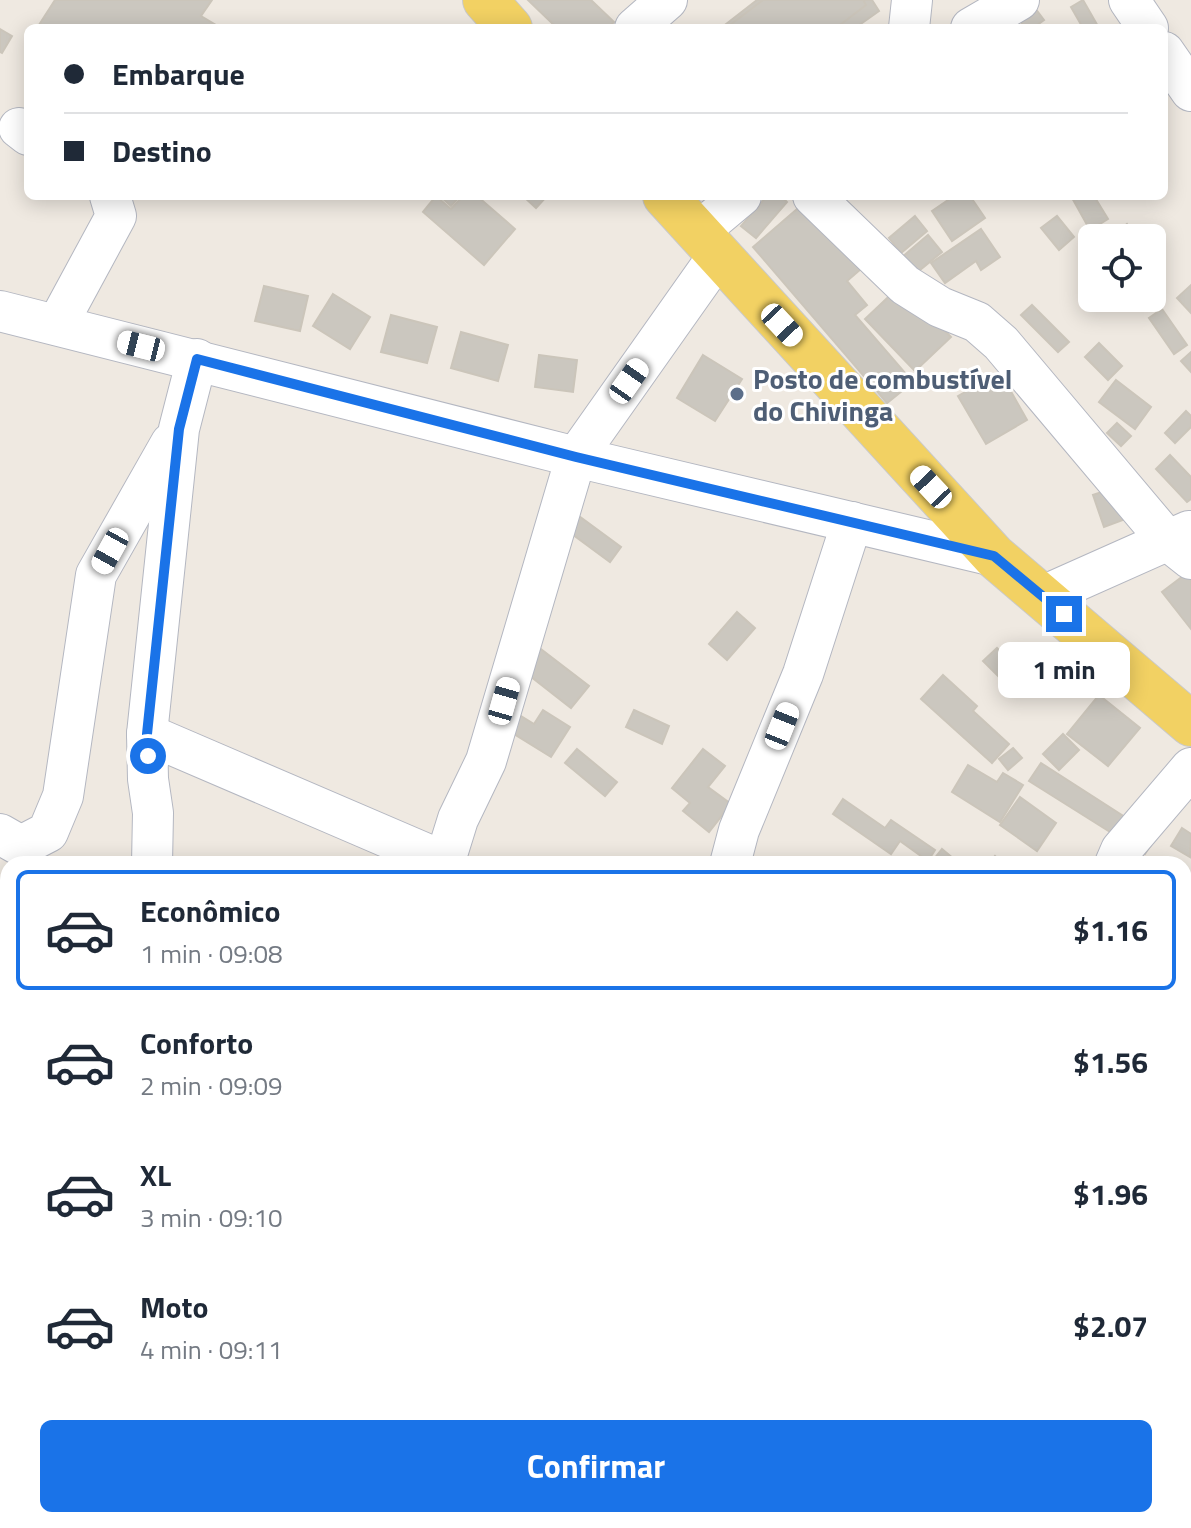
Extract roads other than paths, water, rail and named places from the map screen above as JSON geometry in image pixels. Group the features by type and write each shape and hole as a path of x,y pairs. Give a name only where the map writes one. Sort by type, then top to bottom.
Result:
{"main road":[{"path":"485,0 506,24"},
{"path":"669,200 994,556 1191,724"}],"street":[{"path":"640,24 667,0"},
{"path":"909,24 912,0"},
{"path":"978,24 1019,0"},
{"path":"1129,0 1145,24"},
{"path":"1168,58 1191,91"},
{"path":"57,325 116,216 111,200"},
{"path":"447,856 458,819 486,761 576,457 738,200"},
{"path":"817,200 905,285 940,307 977,322 1001,343 1183,543 1043,596"},
{"path":"0,311 576,457 994,556"},
{"path":"152,856 153,813 148,779 147,734 179,429 197,359"},
{"path":"0,834 21,846 48,832 63,796 96,575 179,429"},
{"path":"732,856 739,830 803,674 852,522"},
{"path":"147,734 429,856"},
{"path":"1118,856 1191,768"}],"place":[{"name":"Posto de combustível do Chivinga","path":"737,394"}]}
